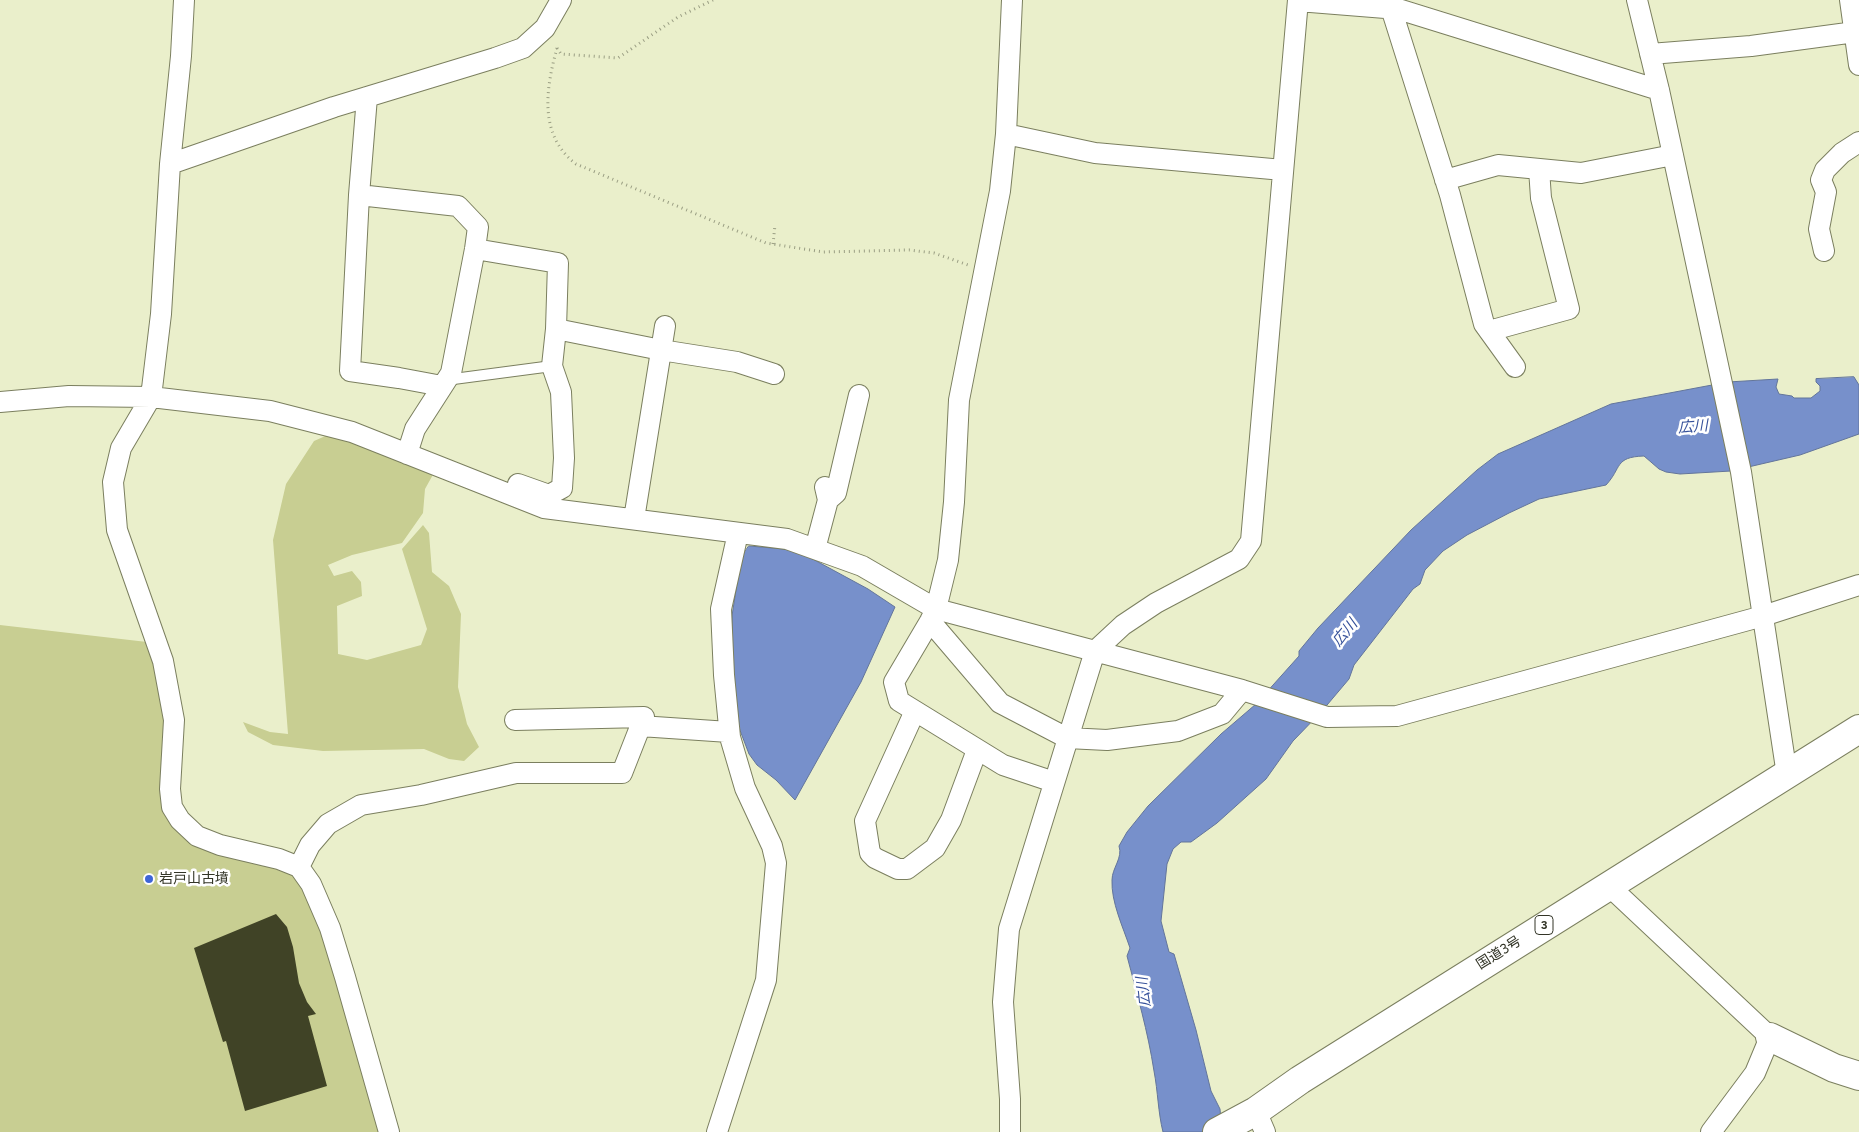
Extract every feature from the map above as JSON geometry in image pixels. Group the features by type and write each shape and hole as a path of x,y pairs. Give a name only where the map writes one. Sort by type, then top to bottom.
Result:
{"main road":[{"name":"国道3号","path":"1225,1128 1261,1122 1300,1080 1859,729"},
{"path":"1770,1037 1834,1068 1859,1076"}],"street":[{"path":"184,0 181,56 170,164 161,314 150,397 121,448 114,482 117,530 163,662 174,720 170,789 172,807 180,820 197,836 220,846 279,859 299,867 311,884 330,928 390,1132"},
{"path":"170,164 367,97 514,52 523,48 545,28 561,0"},
{"path":"1012,0 1006,134 1000,191 958,400 954,502 948,560 933,615 894,682 899,701 977,750 1003,765 1054,782"},
{"path":"1010,1132 1010,1099 1003,1002 1009,929 1095,651 1123,624 1156,603 1239,559 1251,540 1298,0 1396,6 1659,90"},
{"path":"1637,0 1659,90 1742,472 1787,775"},
{"path":"1850,0 1859,65"},
{"path":"1396,6 1484,324 1515,367"},
{"path":"1650,54 1751,46 1854,32"},
{"path":"367,97 359,194 350,371 444,383"},
{"path":"1006,134 1095,153 1283,170"},
{"path":"1824,251 1819,229 1826,192 1821,180 1825,170 1842,153 1859,142"},
{"path":"1445,180 1498,165 1581,173 1673,155"},
{"path":"1489,331 1569,309 1541,198 1539,169"},
{"path":"359,194 458,206 478,227 451,372 415,429 407,454"},
{"path":"440,467 444,458 549,495 562,488 564,458 561,392 552,366 556,329 558,263 475,249"},
{"path":"634,519 665,326"},
{"path":"556,329 661,350 737,362 774,374"},
{"path":"815,549 826,493 836,494 859,395"},
{"path":"0,402 69,396 150,397 270,411 352,432 544,508 787,539 862,566 933,615 1000,703 1067,738 1107,740 1178,731 1222,714 1247,692"},
{"path":"717,1132 766,980 776,863 772,846 746,788 729,732 721,608 738,533"},
{"path":"933,615 1095,651 1247,692 1327,717 1397,716 1763,616 1859,585"},
{"path":"915,711 865,821 870,853 875,858 898,869 907,869 935,848 951,820 977,750"},
{"path":"299,867 310,845 328,824 361,805 421,795 516,773 622,773 644,717 515,720"},
{"path":"640,726 729,732"},
{"path":"1608,885 1770,1037 1755,1073 1711,1132"}],"lane":[{"path":"444,383 552,366"}],"path":[{"path":"545,28 561,54 618,58 678,17 713,0"},
{"path":"557,48 551,70 547,108 554,136 568,159 576,164 773,244 824,252 909,250 934,253 984,272"},
{"path":"773,244 775,225"}],"green space":[{"path":"330,434 435,471 425,489 423,513 402,543 352,555 328,565 334,576 352,571 361,582 362,596 337,606 338,654 367,660 421,645 427,629 402,549 423,525 429,533 432,572 449,586 461,614 458,687 467,724 479,747 464,761 449,759 424,749 323,751 273,745 248,732 243,722 270,732 288,734 273,540 286,484 314,441"},
{"name":"岩戸山古墳","path":"0,625 147,642 166,706 163,752 192,842 254,864 279,868 292,873 305,885 331,950 379,1132 0,1132"}],"water":[{"name":"広川","path":"1854,377 1859,385 1859,434 1800,455 1731,471 1680,474 1666,472 1659,469 1644,456 1634,457 1620,464 1606,485 1539,499 1509,513 1467,535 1443,551 1425,570 1420,584 1413,589 1354,665 1349,679 1293,741 1266,779 1217,823 1191,842 1181,842 1173,849 1167,864 1161,921 1169,952 1174,954 1211,1091 1220,1109 1222,1132 1163,1132 1149,1042 1127,956 1130,948 1118,914 1112,888 1112,876 1120,855 1119,846 1127,832 1148,806 1221,734 1256,704 1299,656 1299,651 1318,628 1411,530 1477,470 1498,454 1611,404 1728,382 1778,379 1776,387 1779,394 1794,398 1811,398 1820,391 1820,386 1816,379"},
{"path":"749,546 796,550 868,589 895,607 861,682 795,800 776,780 757,765 749,754 738,725 731,664 732,616 741,557"}],"building":[{"path":"276,914 287,927 293,947 299,983 307,1002 316,1014 308,1016 327,1086 245,1111 226,1041 223,1042 194,948"}],"place":[{"name":"岩戸山古墳","path":"149,879"}]}
